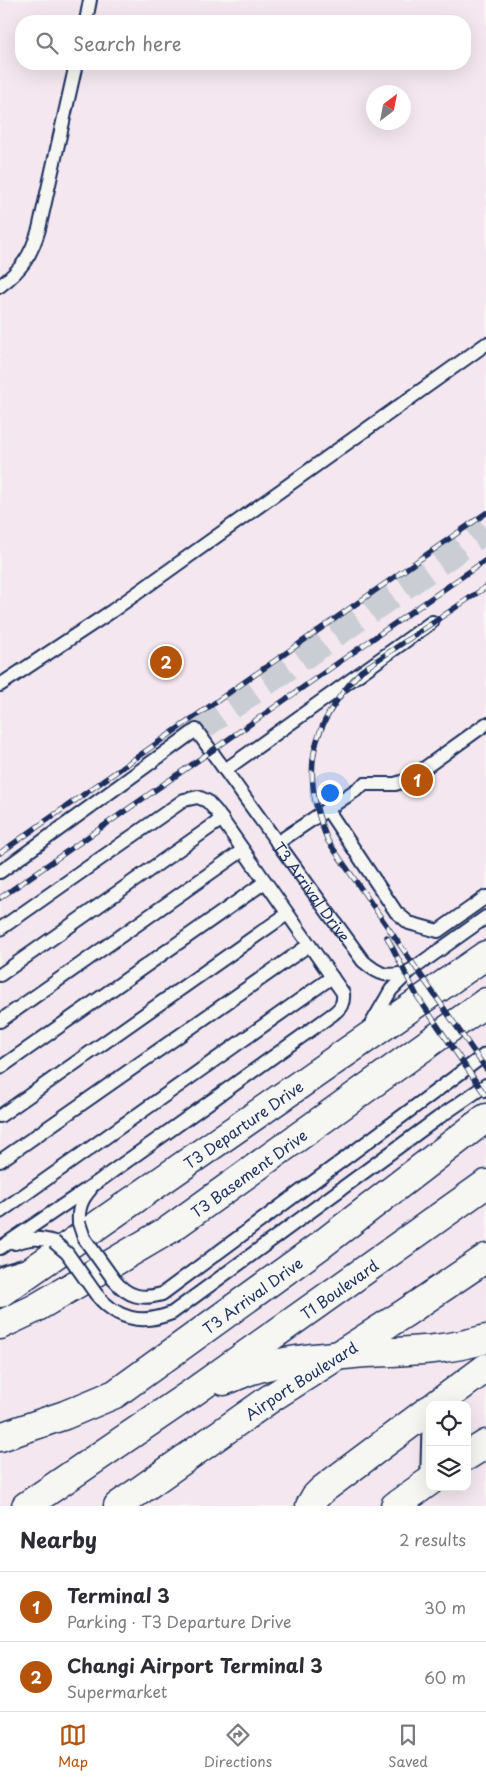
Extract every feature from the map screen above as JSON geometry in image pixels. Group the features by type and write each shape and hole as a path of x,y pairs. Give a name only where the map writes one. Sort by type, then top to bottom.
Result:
{"main road":[{"name":"T3 Departure Drive","path":"0,1293 53,1250 486,955"},
{"name":"T3 Basement Drive","path":"0,1325 34,1309 170,1229 486,1002"},
{"name":"T3 Arrival Drive","path":"0,1437 65,1415 115,1394 321,1245 486,1118"},
{"name":"T1 Boulevard","path":"192,1393 486,1184"},
{"name":"Airport Boulevard","path":"118,1506 271,1398 405,1313 486,1258"},
{"path":"26,1506 192,1393 250,1370 276,1364 351,1354 441,1348 486,1339"},
{"path":"441,1401 486,1368"},
{"path":"310,1506 322,1490 426,1412"},
{"path":"471,1453 486,1444"},
{"path":"395,1506 426,1483"}],"lane":[{"path":"87,15 90,0"},
{"path":"0,286 18,272 34,247 75,70"},
{"path":"0,685 112,611 486,344"},
{"path":"225,770 432,622"},
{"path":"277,843 365,784 394,784 408,780 486,724"},
{"name":"T3 Arrival Drive","path":"0,872 196,730 363,961 373,970 385,975 396,975 410,970 486,917"},
{"path":"0,929 184,800 198,797 206,801 222,819 343,993 344,1000 340,1008 99,1180 0,1248"},
{"path":"327,809 396,912 409,923 438,931 486,898"},
{"path":"0,975 222,819"},
{"path":"0,1021 243,850"},
{"path":"0,1068 265,882"},
{"path":"0,1116 287,914"},
{"path":"0,1161 309,945"},
{"path":"352,1048 355,1041 370,1027 391,990 410,970"},
{"path":"0,1212 332,977"},
{"path":"99,1180 84,1197 80,1205 79,1223 84,1238 114,1280 128,1294 139,1298 162,1294 486,1054"},
{"path":"0,1274 53,1250 67,1252 96,1294 112,1310 124,1316 137,1319 161,1318 172,1313 486,1085"},
{"path":"0,1248 28,1238 40,1238 53,1250"}],"shaded area":[{"path":"0,0 486,0 486,1506 0,1506"}],"tunnel":[{"path":"196,730 486,529"}],"railway":[{"path":"0,853 486,513"},
{"path":"0,898 486,560"},
{"path":"486,587 361,671 330,711 320,730 314,750 312,771 319,816 328,841 486,1069"},
{"path":"387,937 417,996 486,1096"}],"place":[{"name":"Changi Airport Terminal 3","path":"166,662"},
{"name":"Terminal 3","path":"417,780"}]}
